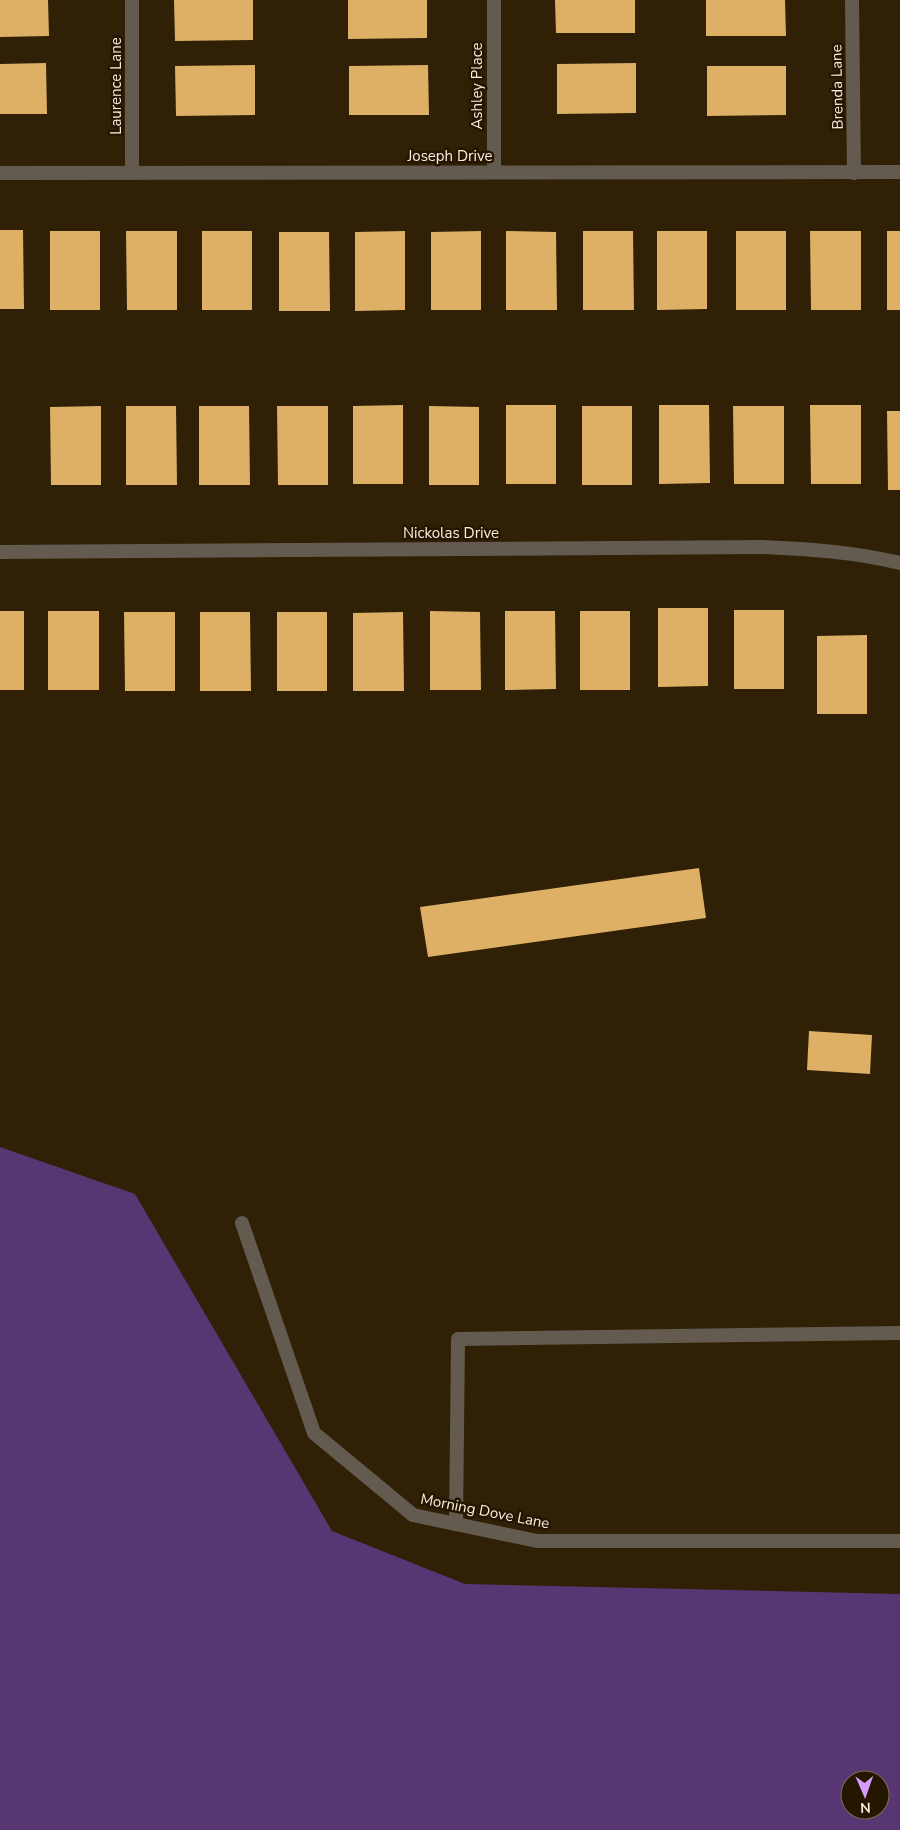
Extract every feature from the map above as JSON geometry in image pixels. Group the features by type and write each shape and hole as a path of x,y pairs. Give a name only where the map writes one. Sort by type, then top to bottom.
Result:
{"street":[{"name":"Laurence Lane","path":"132,0 132,172"},
{"name":"Ashley Place","path":"494,0 494,172"},
{"name":"Brenda Lane","path":"852,0 854,173"},
{"name":"Joseph Drive","path":"0,173 900,172"},
{"name":"Nickolas Drive","path":"0,552 762,547 826,550 900,563"},
{"name":"Morning Dove Lane","path":"242,1223 314,1432 413,1514 537,1541 900,1541"},
{"path":"456,1524 458,1339 900,1333"}],"shaded area":[{"path":"0,1147 135,1194 332,1531 465,1584 900,1594 900,1830 0,1830"}],"building":[{"path":"0,0 48,0 49,36 0,37"},
{"path":"174,0 253,0 253,40 175,41"},
{"path":"348,0 427,0 427,38 348,39"},
{"path":"555,0 635,0 635,33 556,33"},
{"path":"706,0 785,0 786,36 706,36"},
{"path":"46,63 47,114 0,114 0,64"},
{"path":"636,63 636,113 557,114 557,64"},
{"path":"255,65 255,115 176,116 175,66"},
{"path":"428,65 429,115 349,115 349,66"},
{"path":"707,66 786,66 786,115 707,116"},
{"path":"0,230 23,230 24,309 0,309"},
{"path":"50,231 100,231 100,310 50,310"},
{"path":"126,231 177,231 177,310 127,310"},
{"path":"202,231 252,231 252,310 202,310"},
{"path":"405,231 405,310 355,311 355,232"},
{"path":"481,231 481,310 431,310 431,232"},
{"path":"506,231 556,232 557,310 506,310"},
{"path":"583,231 633,231 634,310 583,310"},
{"path":"657,231 707,231 707,309 657,310"},
{"path":"736,231 786,231 786,310 736,310"},
{"path":"810,231 861,231 861,310 811,310"},
{"path":"887,231 900,231 900,310 887,310"},
{"path":"279,232 329,232 330,311 279,311"},
{"path":"403,405 403,484 353,484 353,406"},
{"path":"506,405 556,405 556,484 506,484"},
{"path":"659,405 709,405 710,483 659,484"},
{"path":"810,405 861,405 861,484 811,484"},
{"path":"101,406 101,485 51,485 50,407"},
{"path":"126,406 176,406 177,485 126,485"},
{"path":"199,406 249,406 250,485 199,485"},
{"path":"277,406 328,406 328,485 278,485"},
{"path":"429,406 479,407 479,485 429,485"},
{"path":"582,406 632,406 632,485 582,485"},
{"path":"733,406 784,406 784,484 734,484"},
{"path":"887,411 900,411 900,490 888,490"},
{"path":"658,608 708,608 708,686 658,687"},
{"path":"734,610 784,610 784,689 734,689"},
{"path":"0,611 24,611 24,690 0,690"},
{"path":"48,611 99,611 99,690 48,690"},
{"path":"430,611 480,612 481,690 430,690"},
{"path":"505,611 555,611 556,689 505,690"},
{"path":"580,611 630,611 630,690 580,690"},
{"path":"124,612 175,612 175,691 125,691"},
{"path":"200,612 250,612 251,691 200,691"},
{"path":"277,612 327,612 327,691 277,691"},
{"path":"403,612 404,691 353,691 353,613"},
{"path":"867,635 867,714 817,714 817,636"},
{"path":"699,868 706,918 428,957 420,907"},
{"path":"809,1031 872,1035 870,1074 807,1070"}]}
